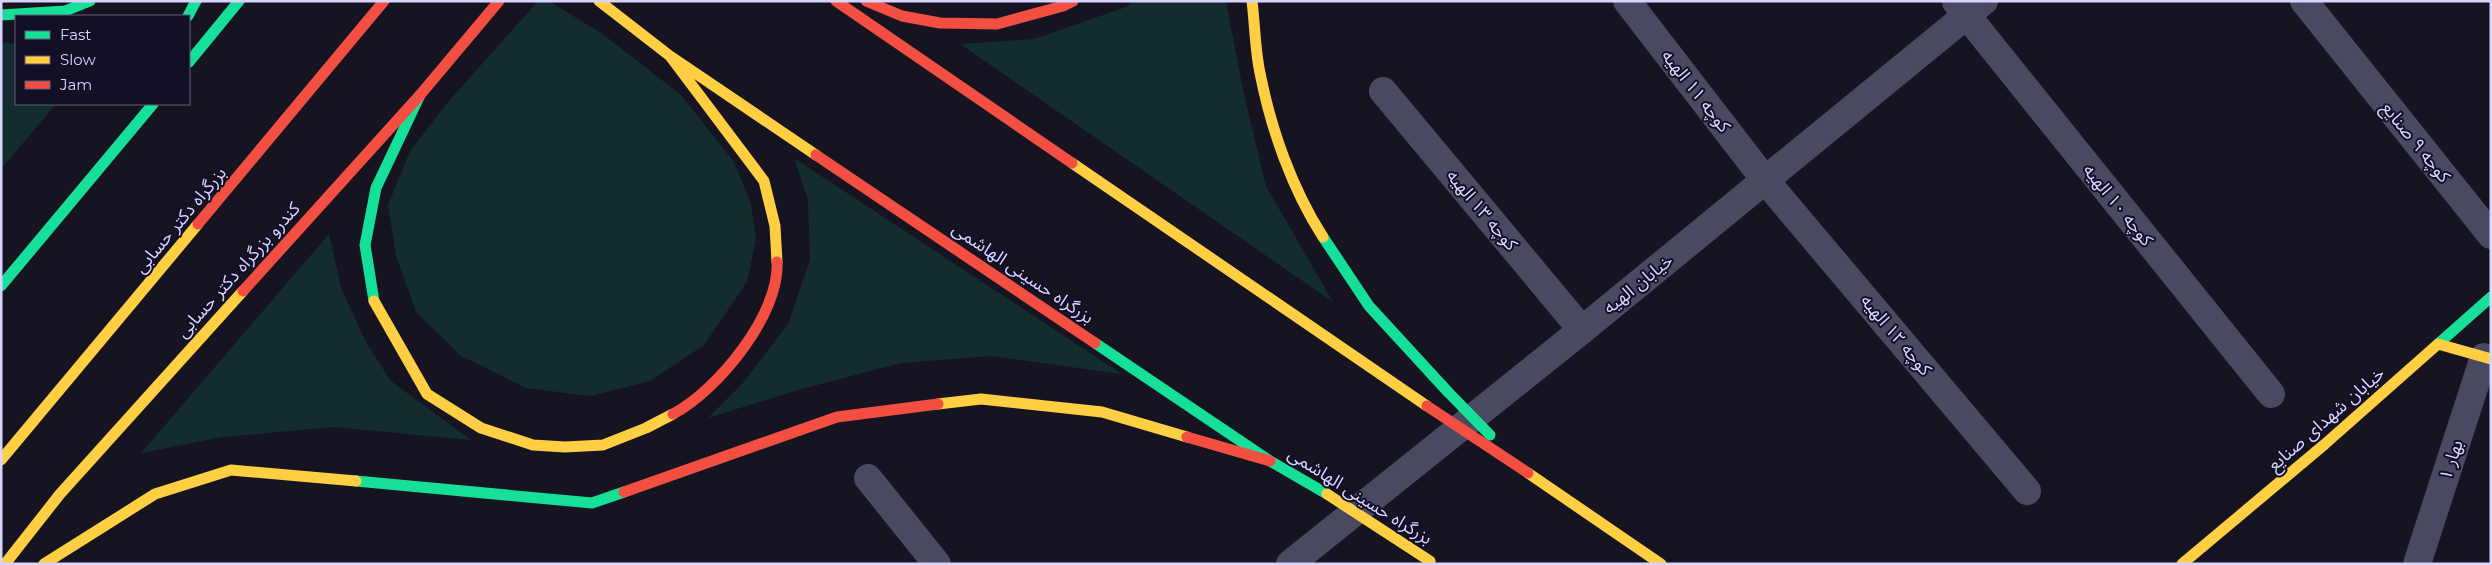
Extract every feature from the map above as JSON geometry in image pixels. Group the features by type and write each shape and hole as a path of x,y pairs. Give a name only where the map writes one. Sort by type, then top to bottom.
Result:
{"main road":[{"path":"1,15 65,11 90,1"},
{"path":"189,15 196,1"},
{"path":"190,61 239,1"},
{"name":"بزرگراه دکتر حسابی","path":"1,460 384,1"},
{"name":"کندرو بزرگراه دکتر حسابی","path":"4,564 60,494 420,95 499,1"},
{"name":"بزرگراه حسینی الهاشمی","path":"598,1 670,56 1270,461 1326,494 1432,562"},
{"path":"836,1 1661,564"},
{"path":"866,1 902,16 931,22 997,24 1063,6 1073,1"},
{"path":"1252,1 1260,74 1279,143 1308,214 1369,306 1448,392 1528,473"},
{"path":"420,95 376,188 365,245 372,298 427,394 481,428 533,445 565,448 603,444 646,428 688,406 733,364 759,324 778,276 776,226 764,181 670,56"},
{"path":"138,122 146,105"},
{"path":"1,286 152,105"},
{"name":"خیابان شهدای صنایع","path":"2182,564 2325,444 2491,297"},
{"path":"2438,344 2487,358"},
{"path":"44,564 155,494 231,470 592,503 837,417 981,400 1102,412 1270,461"}],"street":[{"name":"کوچه ۱۱ الهیه","path":"1627,1 1766,180"},
{"name":"کوچه ۹ صنایع","path":"2304,1 2491,235"},
{"name":"خیابان الهیه","path":"1290,564 1766,180 1968,6"},
{"name":"کوچه ۱۰ الهیه","path":"1968,6 2271,394"},
{"name":"کوچه ۱۳ الهیه","path":"1383,91 1582,330"},
{"name":"کوچه ۱۲ الهیه","path":"1766,180 2028,491"},
{"name":"بهار ۱","path":"2417,564 2487,358"},
{"path":"868,478 937,564"}],"green space":[{"path":"538,1 549,1 604,35 681,95 734,162 751,204 756,240 747,282 704,345 650,381 590,396 526,388 461,356 416,312 396,256 388,205 410,151 448,102"},
{"path":"1133,1 1226,1 1243,90 1266,186 1333,302 960,44 1034,39 1126,7"},
{"path":"1,42 15,44 15,105 55,105 1,169"},
{"path":"794,158 1122,374 991,356 901,363 798,390 708,418 742,384 788,324 810,260 808,200"},
{"path":"329,234 341,288 367,344 391,381 471,440 334,427 223,437 141,453"}],"traffic: fast":[{"path":"1,15 65,11 90,1"},
{"path":"189,15 196,1"},
{"path":"190,61 239,1"},
{"path":"374,301 365,245 376,188 420,95"},
{"path":"1,286 152,105"},
{"path":"1323,237 1369,306 1448,392"},
{"path":"2438,344 2491,297"},
{"path":"1095,343 1270,461 1327,494"},
{"path":"1448,392 1490,435"},
{"path":"356,481 592,503 624,492"}],"traffic: slow":[{"path":"599,1 670,56 816,155"},
{"path":"1252,1 1258,64 1270,116 1292,179 1323,237"},
{"path":"670,56 764,181 775,226 777,262"},
{"path":"1072,163 1427,406"},
{"path":"1,460 198,224"},
{"path":"5,564 60,494 243,291"},
{"path":"374,301 427,394 481,428 533,445 565,447 603,445 646,428 673,414"},
{"path":"2438,344 2491,359"},
{"path":"2182,564 2325,444 2438,344"},
{"path":"938,404 981,399 1102,412 1187,437"},
{"path":"44,564 155,494 231,470 356,481"},
{"path":"1528,473 1661,564"},
{"path":"1327,494 1430,561"}],"traffic: jam":[{"path":"198,224 384,1"},
{"path":"243,291 420,95 499,1"},
{"path":"836,1 1072,163"},
{"path":"866,1 902,16 940,23 997,24 1063,6 1073,1"},
{"path":"816,155 1095,343"},
{"path":"673,414 691,403 709,387 743,348 757,327 768,304 775,282 777,262"},
{"path":"624,492 837,417 938,404"},
{"path":"1427,406 1528,473"},
{"path":"1187,437 1270,461"}]}
